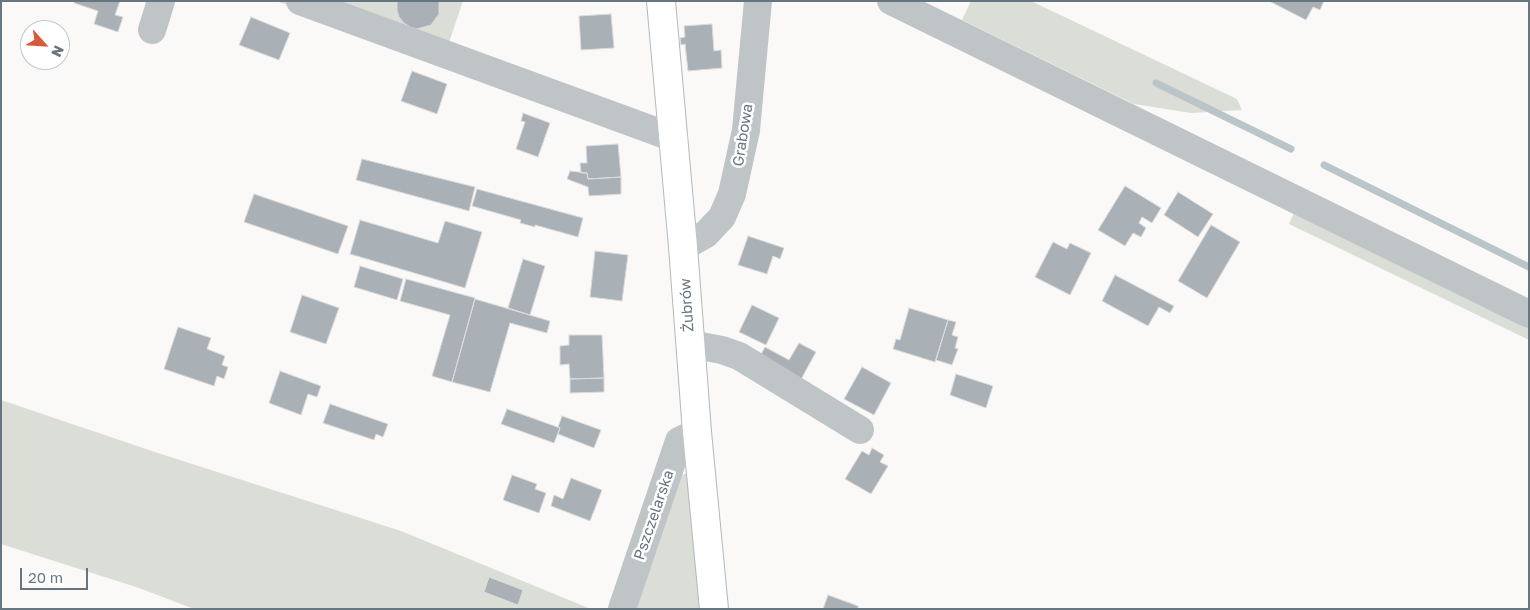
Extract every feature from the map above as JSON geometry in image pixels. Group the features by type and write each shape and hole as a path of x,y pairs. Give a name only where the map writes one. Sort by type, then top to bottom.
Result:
{"main road":[{"name":"Żubrów","path":"661,1 674,138 697,432 719,607"}],"street":[{"path":"152,30 161,1"},
{"path":"300,1 674,138"},
{"name":"Grabowa","path":"683,247 706,234 722,217 732,194 746,130 758,1"},
{"path":"891,1 1529,314"},
{"path":"690,344 722,350 739,356 860,430"},
{"name":"Pszczelarska","path":"622,609 679,441 697,432"}],"shaded area":[{"path":"276,1 463,1 442,63"},
{"path":"971,1 1031,1 1237,99 1242,110 1191,113 1134,104 962,20"},
{"path":"1294,213 1529,327 1529,340 1289,224"},
{"path":"1,400 158,453 401,531 591,609 194,609 139,588 1,544"},
{"path":"690,472 701,609 636,609 674,478"}],"building":[{"path":"75,1 120,1 115,15 123,17 118,32 94,24 98,11 74,3"},
{"path":"397,1 439,1 439,14 431,25 417,29 410,27 399,17"},
{"path":"1272,1 1324,1 1320,10 1313,7 1306,20"},
{"path":"611,14 614,48 581,50 579,16"},
{"path":"251,17 290,33 279,60 239,45"},
{"path":"712,24 714,51 721,50 722,68 688,71 685,44 681,45 680,38 685,37 684,26"},
{"path":"412,71 447,84 437,114 401,101"},
{"path":"523,113 550,123 538,157 516,149 525,122 521,121"},
{"path":"618,144 621,177 588,179 587,173 581,173 580,163 587,163 586,146"},
{"path":"362,159 475,187 469,211 356,180"},
{"path":"570,171 587,173 588,179 621,177 621,194 589,196 588,187 567,179"},
{"path":"1125,186 1161,208 1152,223 1142,217 1139,223 1146,228 1141,237 1133,233 1125,246 1098,230"},
{"path":"477,189 583,218 578,237 535,225 535,227 520,223 521,220 472,206"},
{"path":"1178,192 1213,214 1198,237 1164,215"},
{"path":"254,194 348,226 338,254 244,222"},
{"path":"360,220 438,243 445,221 482,232 465,288 350,254"},
{"path":"1211,225 1240,242 1207,298 1178,281"},
{"path":"748,236 784,248 780,259 773,256 767,274 738,265"},
{"path":"1053,242 1067,249 1070,243 1091,253 1070,295 1035,277"},
{"path":"595,251 628,255 622,301 590,297"},
{"path":"523,259 545,266 530,315 508,308"},
{"path":"360,266 403,279 397,300 354,287"},
{"path":"1115,275 1174,306 1170,313 1159,307 1148,326 1102,301"},
{"path":"406,279 475,298 452,382 432,376 450,315 400,301"},
{"path":"302,295 339,308 326,344 290,332"},
{"path":"475,299 550,321 547,333 510,323 490,392 452,382"},
{"path":"752,305 779,318 766,345 739,332"},
{"path":"909,308 948,320 935,362 893,349 896,339 900,340"},
{"path":"948,320 956,322 952,335 958,337 955,348 958,349 952,365 936,360"},
{"path":"178,327 211,338 207,349 225,356 222,365 228,367 224,379 217,376 214,386 164,369"},
{"path":"569,335 602,335 604,378 570,379 569,364 560,365 560,346 569,345"},
{"path":"799,343 816,352 799,383 758,360 765,347 789,360"},
{"path":"862,367 891,383 874,415 844,399"},
{"path":"280,371 321,386 317,397 308,394 301,415 269,403"},
{"path":"956,374 993,386 986,408 950,395"},
{"path":"604,378 604,392 570,393 570,379"},
{"path":"330,404 388,424 383,437 376,434 374,440 323,423"},
{"path":"507,409 560,428 554,443 501,424"},
{"path":"562,416 601,430 594,448 558,434 560,428 558,427"},
{"path":"872,448 884,455 880,462 888,466 871,494 845,479 862,451 869,455"},
{"path":"512,475 537,484 535,489 546,493 539,513 503,500"},
{"path":"571,478 602,490 590,521 551,506 554,495 563,499"},
{"path":"489,577 523,590 518,605 484,592"},
{"path":"828,595 858,606 858,609 823,609"}],"waterway":[{"path":"1156,83 1291,149"},
{"path":"1324,165 1529,267"}]}
